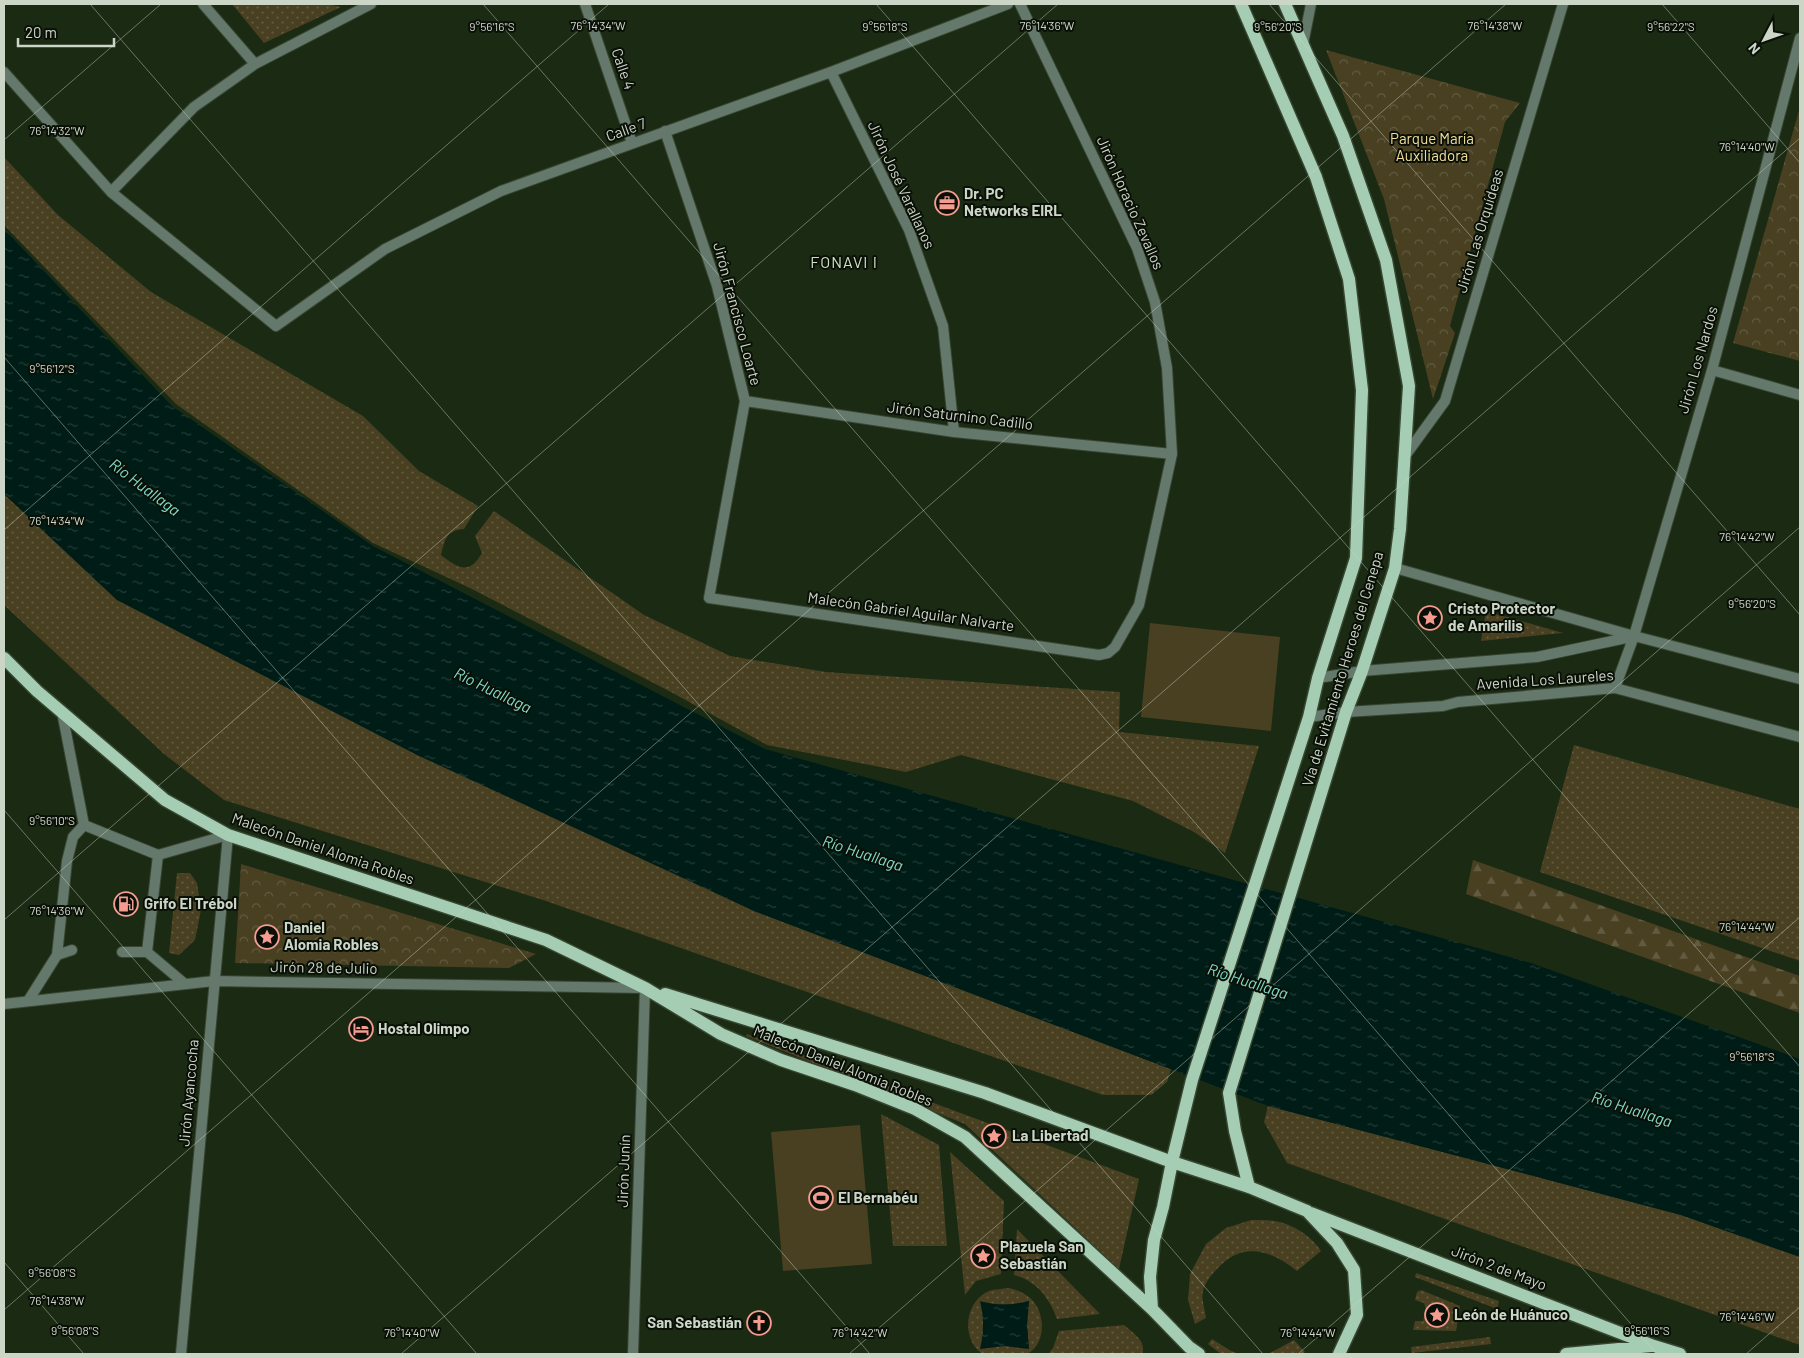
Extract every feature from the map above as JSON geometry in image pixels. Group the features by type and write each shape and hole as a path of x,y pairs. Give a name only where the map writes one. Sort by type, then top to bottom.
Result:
{"main road":[{"name":"Vía de Evitamiento Heroes del Cenepa","path":"1152,1309 1150,1277 1154,1240 1192,1080 1309,717 1318,678 1356,558 1362,390 1349,279 1316,177 1241,4"},
{"name":"Vía de Evitamiento Heroes del Cenepa","path":"1249,1187 1235,1131 1229,1093 1346,712 1362,671 1395,568 1400,528 1409,386 1386,260 1343,136 1285,4"},
{"name":"Malecón Daniel Alomia Robles","path":"4,658 62,712 165,800 228,835 546,940 645,988 721,1034 781,1060 855,1085 907,1106 965,1137 1152,1309 1189,1347 1199,1354"},
{"name":"Malecón Daniel Alomia Robles","path":"645,988 985,1093 1172,1162 1249,1187"},
{"name":"Jirón 2 de Mayo","path":"1249,1187 1651,1350 1680,1354"},
{"path":"1307,1211 1337,1243 1354,1270 1357,1316 1339,1354"},
{"path":"1566,1354 1651,1350"}],"street":[{"path":"203,4 255,64"},
{"path":"4,72 111,192 194,107 255,64 371,4"},
{"name":"Calle 4","path":"585,4 632,144"},
{"name":"Calle 7","path":"111,192 276,326 385,249 501,191 831,72 1008,4"},
{"name":"Jirón Horacio Zevallos","path":"1020,4 1136,248 1156,302 1167,368 1172,454 1139,605 1115,647 1108,653"},
{"path":"1302,45 1311,4"},
{"name":"Jirón Las Orquídeas","path":"1405,456 1445,401 1563,4"},
{"name":"Jirón Los Nardos","path":"1615,688 1634,636 1712,370 1800,38"},
{"name":"Jirón José Varallanos","path":"831,72 909,230 943,326 954,432"},
{"name":"Jirón Francisco Loarte","path":"665,131 718,286 745,401 709,598"},
{"path":"1712,370 1800,395"},
{"name":"Jirón Saturnino Cadillo","path":"745,401 954,432 1172,454"},
{"name":"Avenida Los Laureles","path":"1395,568 1634,636 1800,679"},
{"name":"Malecón Gabriel Aguilar Nalvarte","path":"709,598 1100,655 1108,653"},
{"name":"Avenida Los Laureles","path":"1318,678 1362,671 1537,656 1634,636"},
{"name":"Avenida Los Laureles","path":"1309,717 1346,712 1443,706 1458,702 1615,688 1800,737"},
{"path":"62,712 84,825"},
{"path":"84,825 158,855 228,835"},
{"path":"28,1001 57,955 67,861 72,837 84,825"},
{"name":"Jirón Ayancocha","path":"181,1354 228,835"},
{"path":"147,952 158,855"},
{"path":"57,955 72,950"},
{"path":"122,952 147,952 185,984"},
{"name":"Jirón 28 de Julio","path":"4,1004 214,981 645,988"},
{"name":"Jirón Junín","path":"634,1354 645,988"}],"green space":[{"path":"232,4 326,4 341,7 264,43"},
{"name":"Parque María Auxiliadora","path":"1326,50 1520,103 1505,122 1450,326 1455,333 1433,399 1384,199"},
{"path":"1800,107 1800,361 1733,343"},
{"path":"4,157 58,215 151,292 363,416 419,471 478,506 464,529 453,531 445,540 441,555 453,564 463,568 473,565 477,560 482,553 475,536 494,511 644,615 730,656 826,672 1120,692 1119,732 1259,746 1225,853 1194,832 1133,801 961,755 906,772 767,745 671,692 470,588 373,543 176,404 4,225"},
{"path":"4,494 117,600 754,911 1171,1069 1167,1082 1151,1095 1103,1095 543,900 224,800 164,754 4,605"},
{"path":"1486,611 1563,633 1481,641"},
{"path":"1150,623 1280,637 1271,731 1141,717"},
{"path":"1574,745 1800,809 1800,961 1540,872"},
{"path":"1473,860 1800,976 1800,1013 1466,894"},
{"path":"241,864 536,954 509,968 235,963"},
{"path":"177,873 190,873 197,883 201,910 195,940 179,955 169,953"},
{"path":"747,1034 1139,1179 1119,1269 965,1124 746,1036"},
{"path":"1268,1106 1681,1215 1800,1257 1800,1345 1287,1163 1264,1122"},
{"path":"881,1114 939,1145 947,1246 893,1246"},
{"name":"El Bernabéu","path":"860,1125 872,1264 783,1271 771,1132"},
{"path":"950,1152 1004,1201 1001,1274 976,1281 965,1295"},
{"path":"1251,1220 1275,1221 1288,1225 1307,1236 1321,1251 1297,1271 1269,1254 1259,1252 1240,1253 1230,1258 1215,1271 1206,1283 1202,1297 1206,1318 1195,1324 1188,1300 1190,1274 1206,1244 1226,1228"},
{"path":"1017,1229 1100,1314 1057,1319 1041,1291 1029,1281 1014,1275"},
{"path":"1416,1273 1499,1301 1497,1309 1415,1277"},
{"path":"1009,1288 1023,1293 1030,1298 1039,1310 1042,1326 1039,1341 1035,1348 1025,1354 982,1354 974,1346 969,1335 968,1320 970,1313 982,1295 991,1290","holes":["1029,1301 1027,1325 1029,1348 994,1346 983,1335 983,1314 993,1305 1016,1304"]},
{"path":"1421,1290 1460,1306 1456,1331 1413,1330 1415,1321 1423,1321 1426,1310 1424,1303 1415,1300 1417,1292"},
{"path":"1124,1325 1141,1341 1143,1345 1142,1354 1048,1354 1053,1348 1059,1331"},
{"path":"1490,1337 1491,1344 1412,1353 1411,1347"},
{"path":"1212,1339 1231,1351 1240,1354 1221,1354 1208,1344"},
{"path":"1294,1340 1305,1352 1302,1354 1268,1354"}],"water":[{"name":"Río Huallaga","path":"4,229 172,406 373,546 765,749 1531,963 1800,1059 1800,1257 1681,1215 1268,1106 754,911 417,755 117,600 4,494"},
{"path":"980,1301 1004,1304 1029,1301 1027,1325 1029,1349 1005,1346 980,1349 983,1325"}],"place":[{"name":"Dr. PC Networks EIRL","path":"947,203"},
{"name":"Cristo Protector de Amarilis","path":"1430,618"},
{"name":"Grifo El Trébol","path":"126,904"},
{"name":"Daniel Alomia Robles","path":"267,937"},
{"name":"Hostal Olimpo","path":"361,1029"},
{"name":"La Libertad","path":"994,1136"},
{"name":"El Bernabéu","path":"821,1198"},
{"name":"Plazuela San Sebastián","path":"983,1256"},
{"name":"León de Huánuco","path":"1437,1315"},
{"name":"San Sebastián","path":"759,1323"}],"district":[{"name":"FONAVI I","path":"844,262"}]}
